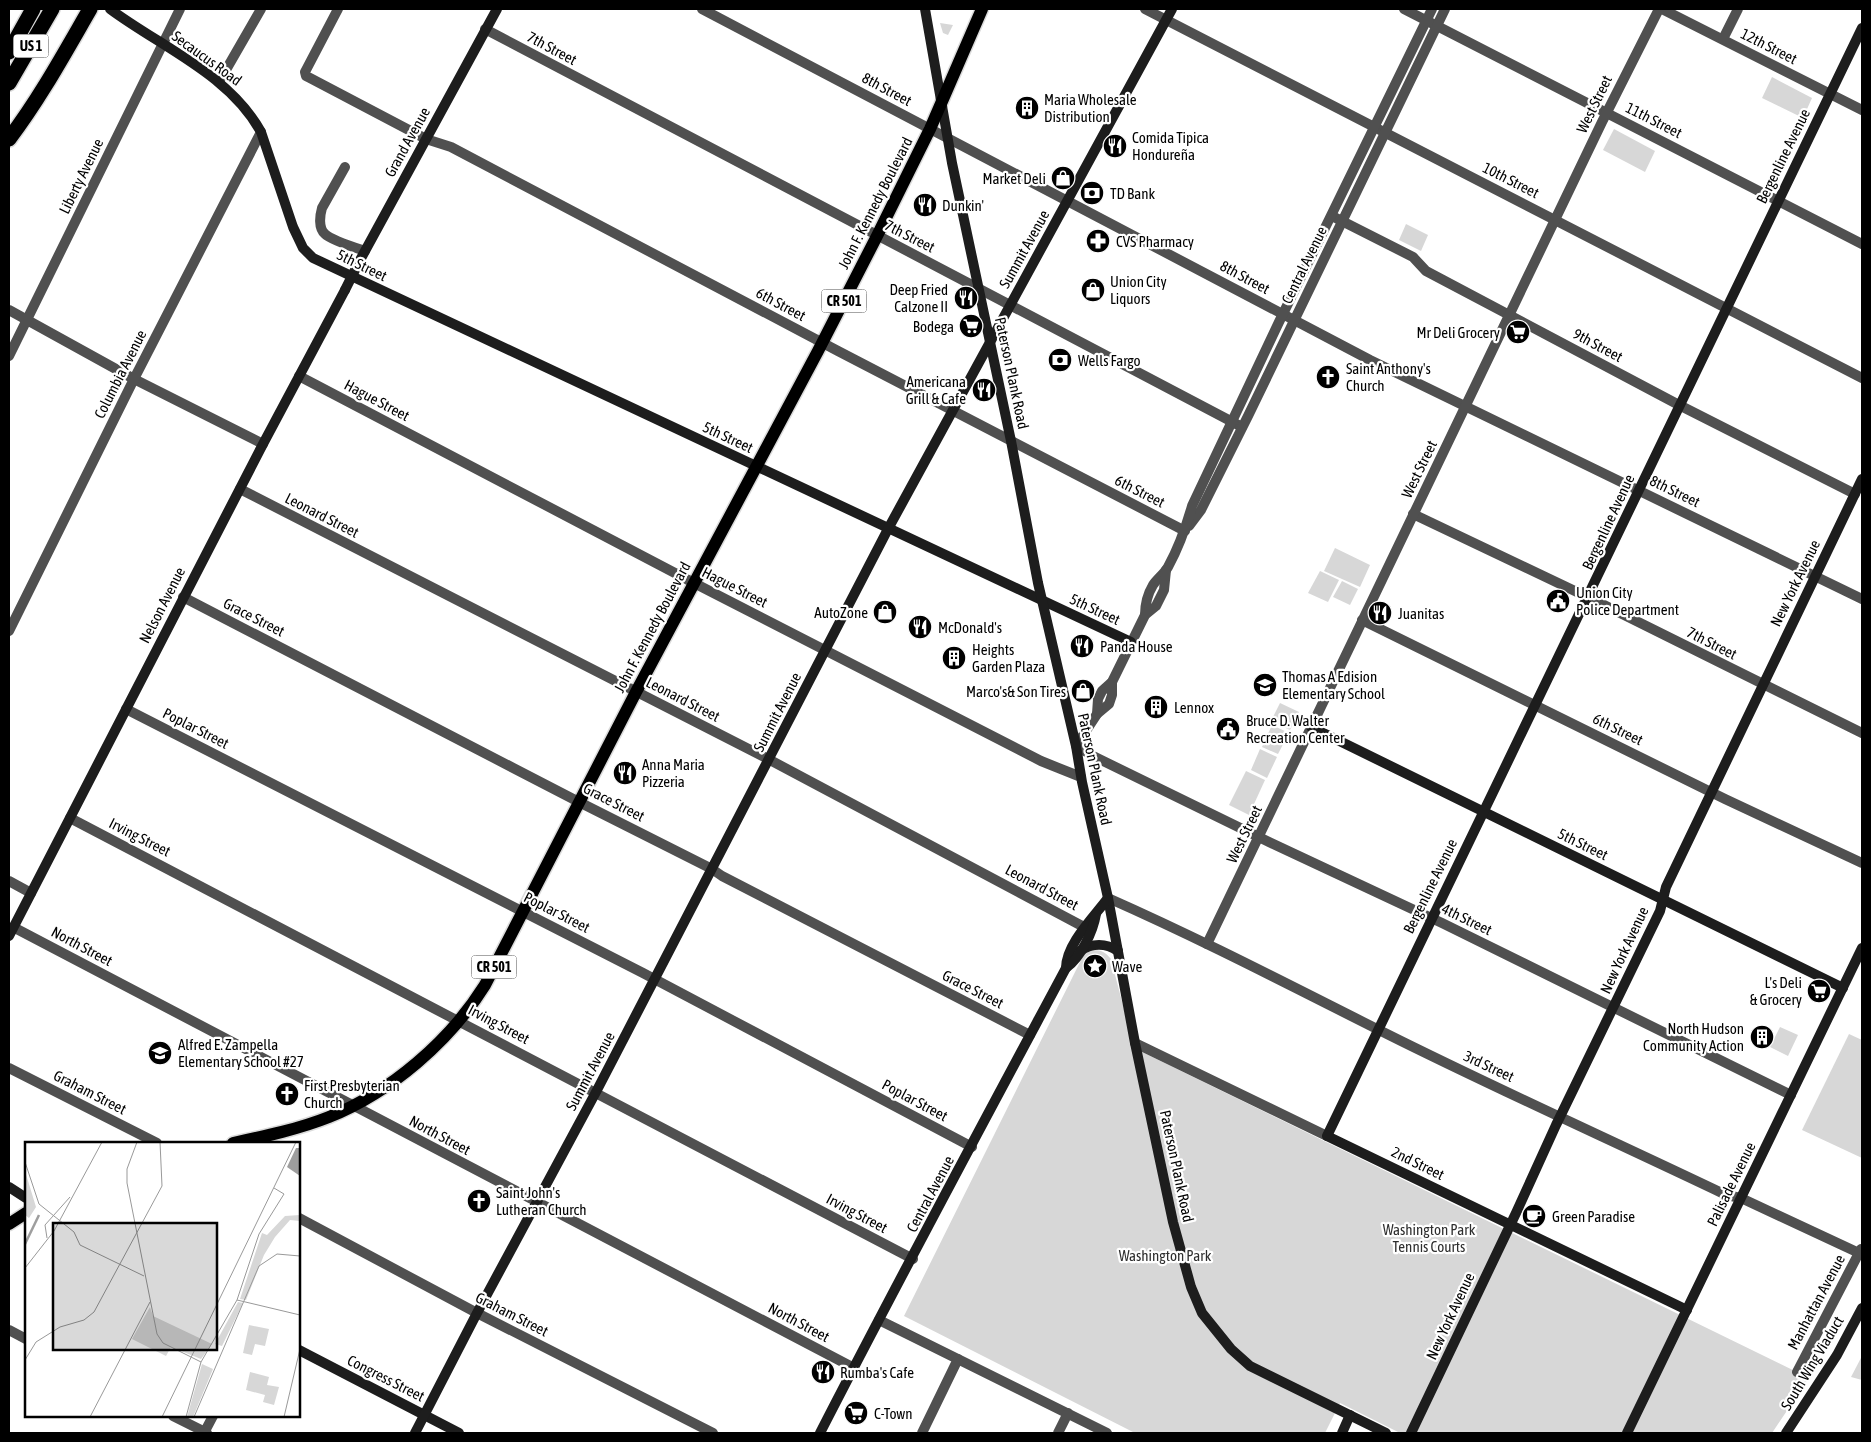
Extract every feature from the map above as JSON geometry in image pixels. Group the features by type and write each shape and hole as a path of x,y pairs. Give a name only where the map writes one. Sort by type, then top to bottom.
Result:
{"highway":[{"name":"US 1","path":"9,52 33,9"},
{"name":"US 1","path":"9,84 52,9"},
{"path":"9,139 27,116 90,9"}],"main road":[{"name":"John F. Kennedy Boulevard","path":"237,1142 305,1126 354,1106 410,1069 460,1020 485,985 636,692 877,236 930,128 982,9"},
{"path":"9,1224 25,1214"}],"street":[{"name":"Secaucus Road","path":"110,9 219,82 239,100 254,118 261,132 293,227 303,248 314,258"},
{"name":"Liberty Avenue","path":"9,356 180,9"},
{"path":"219,82 261,9"},
{"name":"6th Street","path":"338,9 306,72 306,76 426,139 451,147 822,343 1185,531"},
{"name":"Grand Avenue","path":"345,290 497,9"},
{"name":"8th Street","path":"702,9 1370,360 1862,599"},
{"name":"Paterson Plank Road","path":"925,9 948,137 1011,441 1042,602 1076,746 1108,898 1135,1044 1181,1256 1190,1287 1202,1313 1231,1349 1250,1366 1386,1433"},
{"name":"10th Street","path":"1145,9 1862,378"},
{"name":"Summit Avenue","path":"415,1433 477,1312 596,1092 770,760 888,529 1172,9"},
{"name":"11th Street","path":"1404,9 1862,244"},
{"name":"Central Avenue","path":"1076,746 1096,714 1109,704 1112,695 1112,682 1145,615 1156,606 1164,590 1166,570 1185,531 1201,510 1283,314 1432,9"},
{"name":"Central Avenue","path":"1237,425 1295,320 1445,9"},
{"name":"12th Street","path":"1660,9 1862,110"},
{"name":"West Street","path":"1207,944 1607,112 1660,9"},
{"path":"1723,39 1738,9"},
{"name":"Bergenline Avenue","path":"1328,1136 1431,918 1588,598 1679,405 1862,28"},
{"name":"7th Street","path":"486,29 1237,425"},
{"name":"Columbia Avenue","path":"9,631 134,379 261,132"},
{"path":"344,167 320,213 321,228 325,234 365,251"},
{"name":"9th Street","path":"1332,216 1413,257 1426,271 1679,405 1855,494"},
{"name":"5th Street","path":"314,258 1042,602 1131,642"},
{"name":"Nelson Avenue","path":"11,931 183,597 345,290"},
{"path":"9,310 134,379 263,444"},
{"name":"Hague Street","path":"299,376 694,583 1041,761 1081,777"},
{"name":"New York Avenue","path":"1411,1433 1560,1117 1660,911 1666,887 1862,479"},
{"name":"Leonard Street","path":"240,489 770,760 1084,926"},
{"name":"7th Street","path":"1413,514 1862,733"},
{"name":"Grace Street","path":"183,597 1030,1035"},
{"name":"6th Street","path":"1362,620 1711,792 1862,863"},
{"name":"Poplar Street","path":"126,709 655,979 972,1147"},
{"name":"5th Street","path":"1310,727 1843,988"},
{"name":"4th Street","path":"1076,746 1095,757 1431,918 1791,1095"},
{"name":"Irving Street","path":"70,818 460,1020 913,1259"},
{"path":"9,881 31,893"},
{"name":"Central Avenue","path":"1066,968 1066,960 1084,926 1108,898"},
{"name":"3rd Street","path":"1108,898 1207,944 1560,1117 1726,1194 1741,1198 1861,1250"},
{"name":"Central Avenue","path":"820,1433 1066,968 1073,963 1080,951 1094,924 1096,914"},
{"name":"North Street","path":"11,931 354,1106 854,1368"},
{"path":"1080,951 1089,946 1096,945 1106,945 1118,951"},
{"name":"Palisade Avenue","path":"1627,1433 1862,948"},
{"name":"2nd Street","path":"1135,1044 1687,1310"},
{"name":"Graham Street","path":"9,1068 156,1142"},
{"path":"9,1186 25,1197"},
{"name":"Graham Street","path":"300,1219 713,1433"},
{"name":"Manhattan Avenue","path":"1797,1372 1861,1250"},
{"name":"South Wing Viaduct","path":"1786,1433 1837,1355 1862,1308"},
{"path":"879,1320 1107,1433"},
{"path":"9,1330 25,1338"},
{"name":"Congress Street","path":"300,1351 459,1433"},
{"path":"922,1433 958,1359"},
{"path":"1058,1433 1068,1414"},
{"path":"1342,1433 1350,1415"},
{"path":"175,1417 205,1433 213,1417"}],"green space":[{"path":"940,23 953,25 948,35 943,33"},
{"path":"1772,77 1812,98 1803,118 1762,98"},
{"path":"1614,129 1655,151 1645,172 1603,150"},
{"path":"1406,224 1428,235 1421,251 1399,240"},
{"path":"1335,548 1370,565 1360,587 1324,571"},
{"path":"1320,571 1339,580 1328,602 1308,593"},
{"path":"1342,581 1358,589 1350,605 1333,597"},
{"path":"1280,703 1299,712 1290,730 1271,721"},
{"path":"1272,725 1289,733 1278,754 1262,747"},
{"path":"1260,749 1277,757 1267,778 1251,770"},
{"path":"1246,771 1265,780 1249,815 1229,805"},
{"name":"Washington Park","path":"1094,950 1104,952 1111,959 1134,1048 1809,1378 1772,1433 1400,1433 1340,1403 1325,1433 1135,1433 904,1316 1083,956"},
{"path":"1780,1027 1798,1035 1788,1056 1770,1047"},
{"path":"1849,1034 1862,1040 1862,1158 1802,1130"},
{"path":"1862,1356 1862,1380 1851,1377"}],"place":[{"name":"Maria Wholesale Distribution","path":"1027,108"},
{"name":"Comida Tipica Hondureña","path":"1115,146"},
{"name":"Market Deli","path":"1063,178"},
{"name":"TD Bank","path":"1092,193"},
{"name":"Dunkin'","path":"925,205"},
{"name":"CVS Pharmacy","path":"1098,241"},
{"name":"Union City Liquors","path":"1093,290"},
{"name":"Deep Fried Calzone II","path":"966,298"},
{"name":"Bodega","path":"971,326"},
{"name":"Mr Deli Grocery","path":"1518,332"},
{"name":"Wells Fargo","path":"1060,360"},
{"name":"Saint Anthony's Church","path":"1328,377"},
{"name":"Americana Grill & Cafe","path":"984,390"},
{"name":"Union City Police Department","path":"1558,601"},
{"name":"AutoZone","path":"885,612"},
{"name":"Juanitas","path":"1380,613"},
{"name":"McDonald's","path":"920,627"},
{"name":"Panda House","path":"1082,646"},
{"name":"Heights Garden Plaza","path":"954,658"},
{"name":"Thomas A Edision Elementary School","path":"1265,685"},
{"name":"Marco's& Son Tires","path":"1083,691"},
{"name":"Lennox","path":"1156,707"},
{"name":"Bruce D. Walter Recreation Center","path":"1228,729"},
{"name":"Anna Maria Pizzeria","path":"625,773"},
{"name":"Wave","path":"1095,966"},
{"name":"L's Deli & Grocery","path":"1819,991"},
{"name":"North Hudson Community Action","path":"1762,1037"},
{"name":"Alfred E. Zampella Elementary School #27","path":"160,1053"},
{"name":"First Presbyterian Church","path":"287,1094"},
{"name":"Saint John's Lutheran Church","path":"479,1201"},
{"name":"Green Paradise","path":"1534,1216"},
{"name":"Rumba's Cafe","path":"823,1372"},
{"name":"C-Town","path":"856,1413"}],"park label":[{"name":"Washington Park Tennis Courts","path":"1429,1238"}]}
